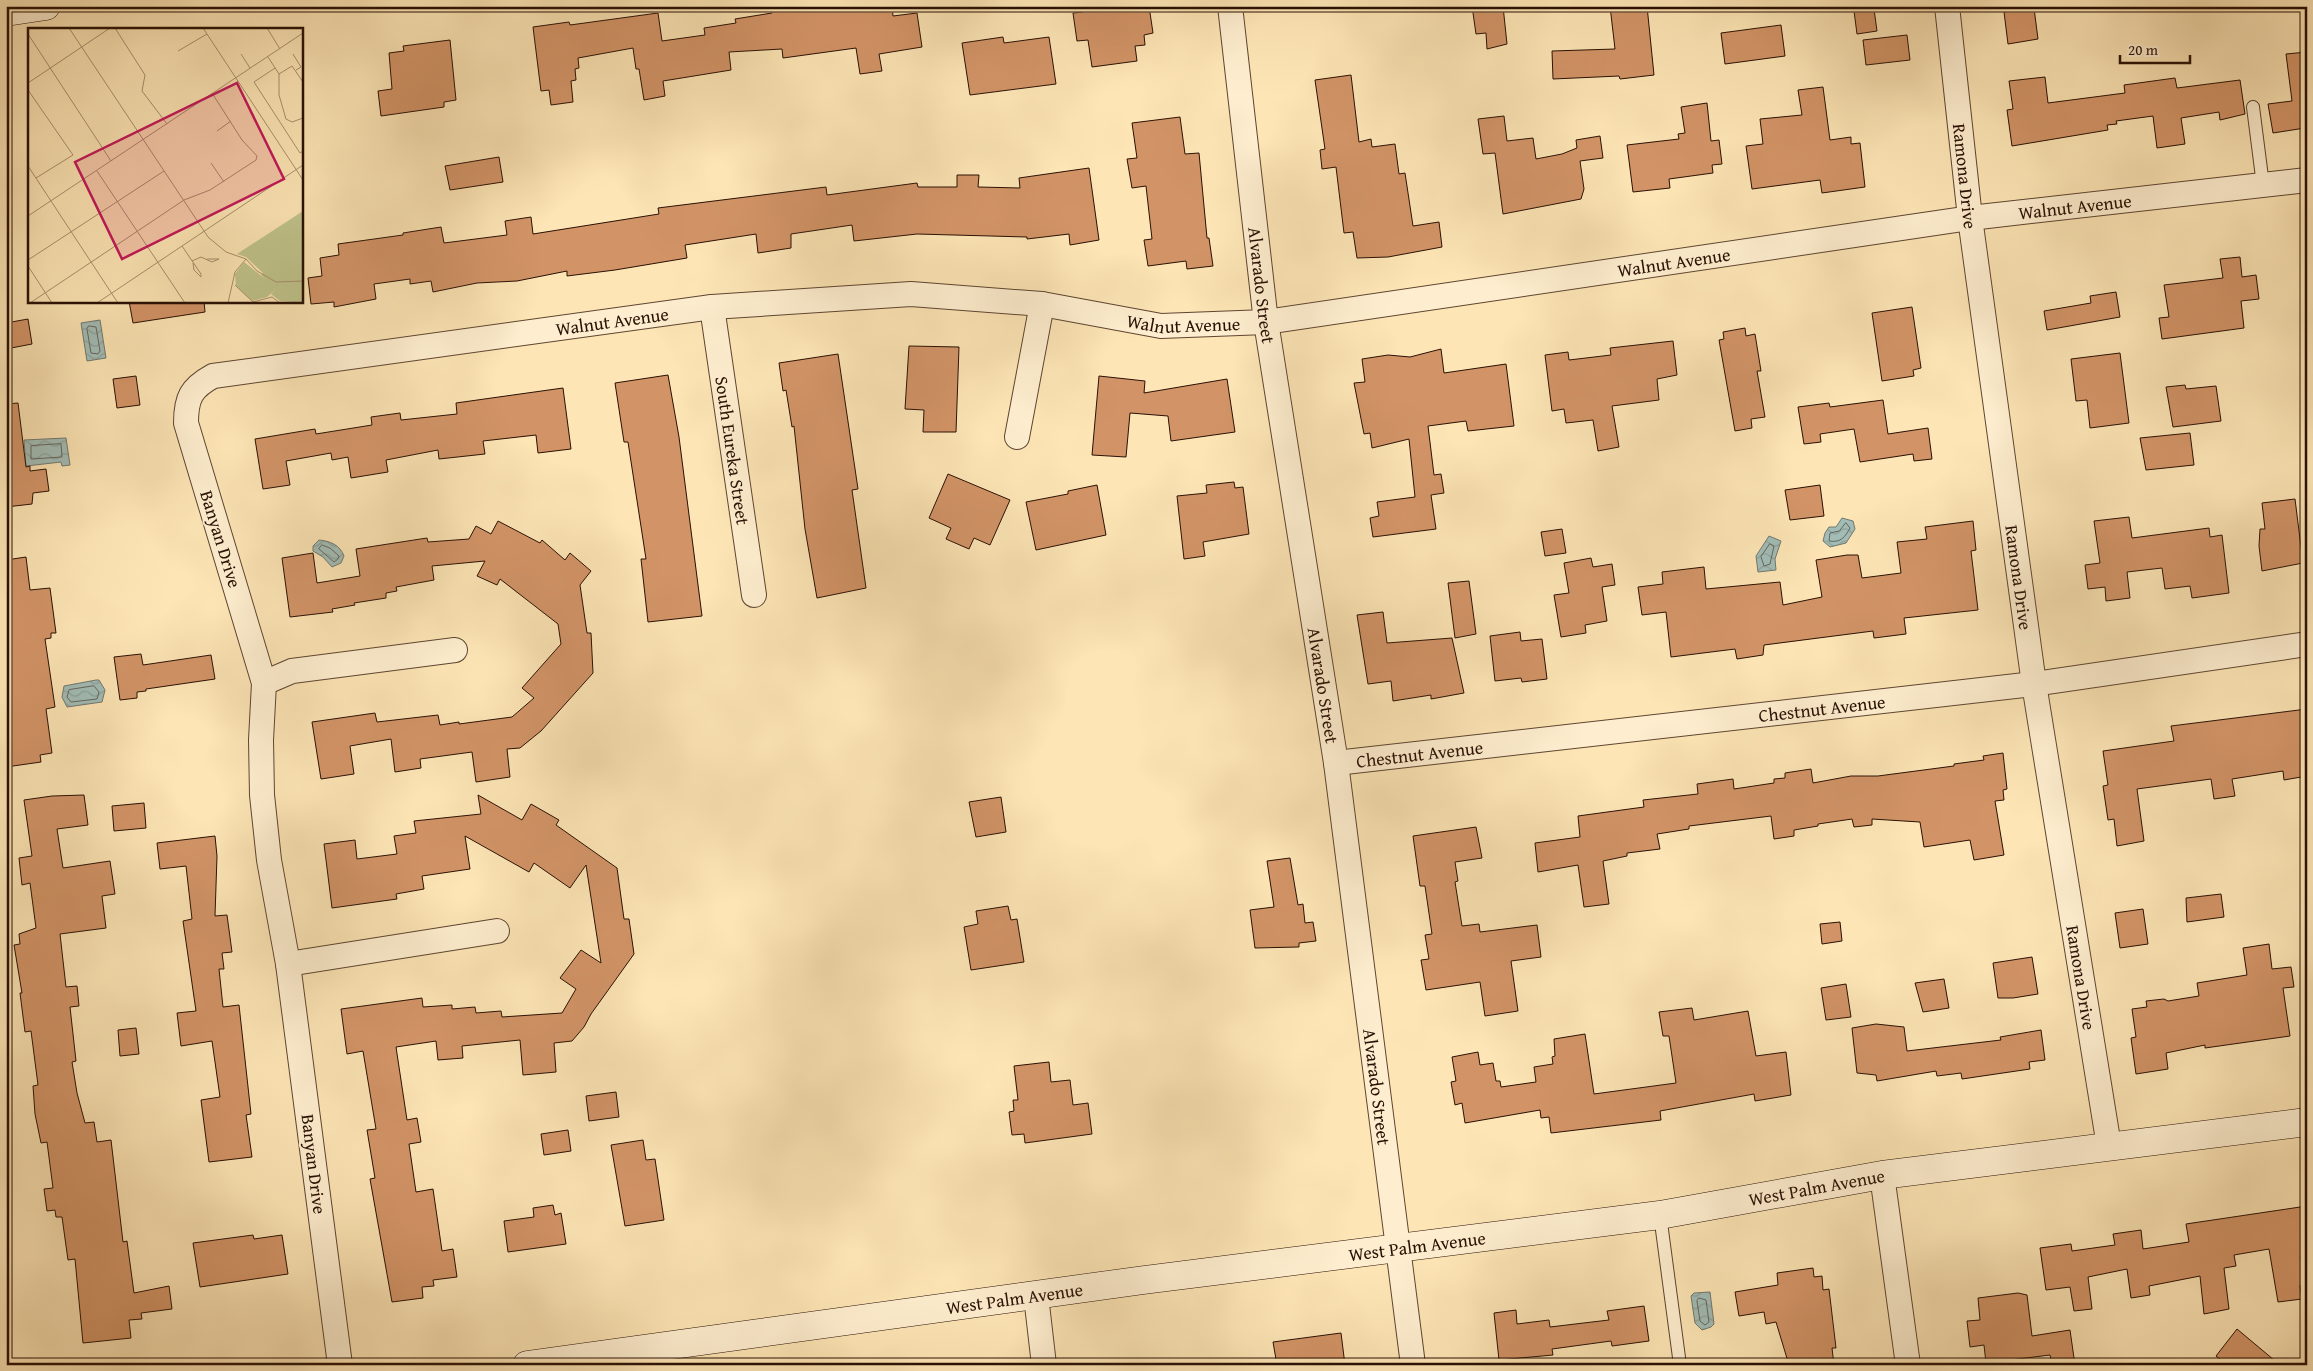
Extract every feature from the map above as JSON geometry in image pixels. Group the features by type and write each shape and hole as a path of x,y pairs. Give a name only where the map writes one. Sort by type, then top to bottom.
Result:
{"street":[{"path":"6,12 46,6"},
{"name":"Alvarado Street","path":"1230,6 1266,322 1336,763 1413,1365"},
{"name":"Ramona Drive","path":"1947,6 1970,218 2034,684 2109,1146"},
{"name":"Walnut Avenue","path":"190,394 200,383 213,376 712,307 911,294 1042,304 1161,326 1266,322 1970,218 2307,180"},
{"path":"1017,437 1042,304"},
{"name":"South Eureka Street","path":"712,307 754,596"},
{"name":"Banyan Drive","path":"190,394 186,409 186,423 264,683 261,740 262,795 270,860 288,964 340,1365"},
{"name":"Chestnut Avenue","path":"1336,763 2034,684 2307,644"},
{"path":"264,683 292,671 455,650"},
{"path":"288,964 497,931"},
{"name":"West Palm Avenue","path":"527,1365 1144,1280 1660,1215 1882,1175 2307,1122"},
{"path":"1882,1175 1908,1365"},
{"path":"1036,1296 1044,1365"}],"lane":[{"path":"2254,108 2263,185"},
{"path":"1660,1215 1680,1365"}],"water":[{"path":"100,320 106,358 87,361 81,323"},
{"path":"66,438 70,465 62,466 61,462 26,466 24,440"},
{"path":"1842,518 1853,521 1855,529 1846,543 1830,547 1823,541 1825,533 1829,527 1836,527"},
{"path":"1769,536 1781,541 1775,559 1776,570 1758,572 1756,556"},
{"path":"319,540 327,541 340,549 344,556 341,563 332,567 323,557 313,551 313,546"},
{"path":"99,680 105,690 102,702 67,707 62,697 64,686"},
{"path":"1710,1292 1714,1324 1702,1330 1695,1323 1691,1296 1694,1293"}],"building":[{"path":"792,6 892,6 893,16 917,13 922,47 879,54 882,71 860,74 856,48 783,58 782,49 729,52 731,70 663,81 665,96 644,100 639,69 636,69 633,48 578,58 579,68 575,69 576,80 571,81 573,102 551,105 549,90 541,91 533,27 569,22 570,25 658,13 662,41 705,35 704,28 736,23 735,19 772,13 772,9"},
{"path":"1082,6 1149,6 1153,33 1144,35 1145,45 1135,46 1137,61 1092,67 1088,40 1077,41 1073,13 1083,12"},
{"path":"1472,6 1503,6 1507,44 1487,49 1486,33 1476,34"},
{"path":"1610,6 1647,6 1654,75 1620,79 1619,76 1553,79 1552,51 1615,49"},
{"path":"2034,8 2038,39 2008,44 2004,12"},
{"path":"1874,9 1877,31 1857,34 1854,11"},
{"path":"1781,25 1785,56 1725,64 1721,33"},
{"path":"1907,35 1910,60 1866,65 1863,40"},
{"path":"1003,37 1004,43 1049,37 1056,84 970,95 962,43"},
{"path":"450,40 456,100 444,102 444,107 381,116 378,91 392,89 389,53 404,51 403,46"},
{"path":"2307,52 2305,128 2273,133 2268,104 2292,101 2286,54"},
{"path":"1351,75 1359,142 1371,139 1372,147 1395,144 1399,174 1405,173 1413,226 1439,222 1442,247 1388,257 1357,258 1353,232 1344,233 1336,167 1322,169 1320,150 1325,149 1315,80"},
{"path":"2045,77 2048,103 2125,93 2124,85 2175,78 2177,88 2240,80 2245,114 2220,120 2219,112 2181,118 2185,144 2157,148 2153,116 2116,121 2117,124 2107,125 2108,130 2012,146 2007,110 2013,109 2009,81"},
{"path":"1823,87 1830,140 1851,137 1851,144 1860,143 1865,187 1822,193 1820,180 1752,189 1746,146 1763,144 1760,119 1802,115 1798,90"},
{"path":"1707,103 1711,141 1719,140 1722,164 1712,165 1713,173 1669,179 1670,188 1633,192 1627,145 1679,139 1678,134 1685,133 1681,107"},
{"path":"1504,116 1507,141 1533,138 1536,159 1562,154 1577,148 1576,140 1600,136 1603,158 1580,161 1584,189 1581,199 1503,214 1495,153 1483,154 1478,119"},
{"path":"1180,117 1185,154 1199,153 1207,238 1209,238 1213,266 1187,269 1186,261 1148,266 1144,240 1152,239 1146,186 1132,188 1127,159 1137,158 1132,123"},
{"path":"499,157 503,182 450,190 445,166"},
{"path":"1089,168 1099,240 1070,245 1069,234 1027,239 1027,237 917,234 854,241 852,225 791,234 791,248 758,253 756,234 685,245 687,258 615,270 567,276 567,271 517,281 477,283 433,292 431,281 410,284 410,279 374,284 376,299 334,307 334,302 311,304 308,278 322,276 320,258 339,255 338,244 403,235 403,233 441,227 444,243 507,235 505,221 531,217 533,234 659,214 658,208 826,187 827,195 917,183 918,187 957,187 957,175 979,175 978,187 1020,188 1019,178"},
{"path":"2240,257 2242,277 2256,275 2259,299 2241,301 2244,328 2162,339 2159,318 2169,317 2164,285 2223,278 2220,259"},
{"path":"2116,292 2120,317 2047,330 2044,311 2091,303 2090,296"},
{"path":"129,302 204,302 205,312 133,323"},
{"path":"1912,307 1921,368 1913,370 1914,376 1882,381 1872,313"},
{"path":"28,319 32,344 6,349 6,323"},
{"path":"1745,328 1746,336 1755,334 1761,371 1757,371 1765,417 1751,419 1752,428 1735,431 1719,340 1724,339 1723,332"},
{"path":"1673,341 1677,375 1657,379 1659,400 1612,406 1619,447 1598,451 1593,420 1566,423 1564,409 1552,411 1545,355 1568,352 1569,360 1611,355 1610,348"},
{"path":"909,346 959,347 956,432 923,432 924,410 905,409"},
{"path":"1441,349 1444,373 1506,364 1514,426 1468,431 1466,421 1428,426 1434,475 1441,474 1444,493 1431,495 1436,529 1373,537 1370,518 1379,516 1377,502 1415,497 1409,439 1372,448 1370,433 1364,434 1354,383 1365,382 1362,359 1388,355 1410,357"},
{"path":"2120,353 2129,423 2090,428 2087,400 2076,401 2071,359"},
{"path":"838,354 858,489 852,490 866,588 817,598 805,529 794,426 792,427 786,390 783,391 779,363"},
{"path":"668,375 679,437 702,616 648,622 641,559 646,559 628,442 624,442 615,383"},
{"path":"136,376 140,405 117,408 113,379"},
{"path":"1099,376 1145,381 1144,393 1227,379 1235,432 1171,441 1168,416 1130,413 1126,457 1092,455"},
{"path":"2185,385 2186,389 2216,386 2221,421 2173,427 2166,387"},
{"path":"563,388 571,449 538,453 536,435 483,441 485,454 439,459 438,450 386,460 388,472 351,478 348,457 332,460 331,453 286,461 290,485 263,489 255,439 315,429 316,434 372,425 371,417 400,413 401,420 457,414 456,403"},
{"path":"1883,400 1888,434 1928,428 1932,459 1914,461 1913,454 1860,462 1854,429 1820,434 1821,442 1804,444 1798,407 1829,403 1830,407"},
{"path":"18,403 26,467 30,466 30,471 46,469 49,491 33,493 32,504 6,507 6,404"},
{"path":"2190,433 2194,465 2146,470 2140,438"},
{"path":"948,474 1010,500 990,545 974,538 969,549 946,539 951,528 929,518"},
{"path":"1234,482 1235,488 1243,487 1249,534 1203,542 1205,556 1184,559 1177,496 1207,493 1206,485"},
{"path":"1097,485 1106,535 1036,550 1026,502 1068,494 1068,491"},
{"path":"1820,485 1824,516 1790,520 1785,490"},
{"path":"2295,499 2303,563 2262,571 2259,546 2260,529 2265,529 2262,503"},
{"path":"2129,517 2132,538 2209,528 2210,537 2222,535 2229,593 2192,598 2190,586 2165,589 2162,568 2127,572 2130,598 2106,601 2105,587 2088,589 2085,565 2100,563 2094,521"},
{"path":"498,521 540,543 542,540 565,560 570,553 591,571 580,585 587,633 591,633 593,673 541,731 520,748 507,749 510,777 476,782 472,752 420,759 421,768 395,772 391,739 350,746 354,774 321,779 312,722 375,713 377,722 438,715 440,725 512,717 534,698 522,688 561,644 558,624 500,579 497,585 477,576 485,561 432,566 434,580 396,587 397,591 386,593 386,598 354,603 355,605 332,609 333,612 290,617 282,558 313,553 317,583 360,576 356,549 427,538 428,542 469,539 476,526 491,534"},
{"path":"1973,521 1976,550 1971,551 1978,610 1904,618 1906,634 1874,638 1873,631 1764,645 1763,655 1737,659 1735,649 1671,657 1666,612 1642,615 1638,587 1663,584 1662,572 1704,567 1706,589 1780,582 1783,605 1822,597 1816,560 1858,555 1862,578 1901,573 1897,542 1927,539 1925,527"},
{"path":"1562,529 1566,553 1545,556 1541,532"},
{"path":"26,557 30,590 50,588 56,633 51,633 51,638 45,639 55,707 46,709 52,753 40,755 41,762 6,767 6,560"},
{"path":"1591,558 1593,567 1612,564 1615,585 1602,587 1607,621 1585,625 1586,633 1561,637 1554,595 1569,593 1564,563"},
{"path":"1469,581 1476,634 1455,638 1448,583"},
{"path":"1383,612 1387,643 1452,638 1464,693 1431,699 1431,695 1393,701 1391,681 1368,684 1357,615"},
{"path":"1520,632 1521,641 1542,639 1547,679 1522,682 1521,678 1495,681 1490,636"},
{"path":"141,654 143,665 211,655 215,679 146,689 146,691 137,692 137,698 120,700 114,657"},
{"path":"2307,709 2307,776 2284,780 2283,771 2232,779 2235,796 2214,799 2211,779 2137,789 2144,841 2117,846 2114,819 2108,820 2103,786 2108,785 2103,751 2174,741 2171,726"},
{"path":"2003,753 2007,789 2003,790 2004,800 1995,801 2004,855 1974,860 1970,840 1924,847 1920,822 1872,819 1872,825 1854,827 1852,819 1794,830 1794,836 1774,839 1771,816 1689,826 1689,829 1657,834 1660,849 1627,853 1627,856 1603,861 1609,904 1584,907 1578,865 1538,872 1535,843 1580,837 1578,816 1644,807 1643,800 1698,794 1697,784 1733,779 1734,789 1774,783 1774,779 1785,778 1785,773 1811,769 1813,783 1851,776 1878,776 1954,766 1954,764 1984,760 1983,756"},
{"path":"84,795 88,825 57,829 63,868 110,861 115,894 102,896 106,928 60,934 66,987 77,986 79,1006 70,1007 76,1061 72,1062 77,1093 85,1123 94,1122 97,1142 111,1140 123,1242 127,1241 134,1293 169,1286 172,1309 141,1313 142,1319 129,1320 131,1338 83,1343 75,1259 68,1260 62,1217 56,1217 55,1210 47,1211 44,1189 53,1188 47,1142 41,1143 35,1114 33,1086 38,1085 31,1031 25,1032 20,993 22,993 14,945 20,944 19,934 36,928 30,883 22,885 19,858 32,856 24,800 52,796"},
{"path":"478,795 522,820 531,804 559,820 556,825 617,868 624,919 629,919 634,954 591,1014 584,1027 572,1041 554,1043 556,1072 523,1075 520,1040 462,1046 463,1058 438,1060 436,1041 396,1047 407,1120 417,1118 421,1142 409,1144 416,1192 433,1189 442,1251 453,1249 457,1277 433,1280 434,1286 422,1287 423,1298 392,1302 370,1179 375,1178 367,1130 376,1129 363,1051 347,1054 341,1009 422,998 423,1007 452,1005 452,1009 475,1007 476,1013 501,1011 502,1017 562,1013 576,989 560,978 581,950 601,963 586,865 570,888 534,863 529,872 465,836 470,869 422,876 424,889 396,894 397,899 332,908 324,844 355,840 357,859 397,854 394,836 416,833 414,821 481,814"},
{"path":"1001,797 1006,832 976,837 969,802"},
{"path":"144,803 146,828 114,831 112,806"},
{"path":"1476,827 1482,858 1455,862 1458,881 1455,882 1462,926 1479,924 1480,932 1537,925 1541,957 1511,961 1518,1011 1485,1016 1480,982 1426,990 1421,960 1429,959 1425,935 1432,934 1425,886 1420,886 1413,836"},
{"path":"215,836 217,856 215,916 227,915 232,952 222,953 224,969 219,969 223,1007 239,1005 251,1114 246,1115 252,1157 209,1162 201,1100 220,1097 212,1041 181,1046 177,1013 196,1011 183,921 192,919 186,866 160,869 157,843"},
{"path":"1290,858 1298,905 1303,904 1305,923 1313,922 1316,941 1299,943 1299,947 1255,948 1250,910 1274,907 1267,861"},
{"path":"2221,894 2224,917 2187,922 2186,898"},
{"path":"1008,906 1011,920 1017,919 1024,962 971,970 964,927 978,924 976,911"},
{"path":"2143,909 2148,944 2120,948 2115,913"},
{"path":"1840,922 1842,941 1822,944 1820,924"},
{"path":"2269,944 2272,969 2291,967 2294,987 2283,988 2290,1036 2205,1048 2205,1045 2166,1053 2168,1069 2136,1074 2131,1038 2136,1037 2132,1009 2147,1007 2146,1001 2164,999 2168,1001 2199,996 2197,983 2247,975 2243,948"},
{"path":"2032,957 2038,994 1998,998 1993,963"},
{"path":"1944,979 1949,1008 1923,1012 1915,983"},
{"path":"1846,984 1851,1017 1826,1020 1821,988"},
{"path":"1692,1008 1694,1020 1748,1011 1756,1056 1786,1052 1791,1095 1755,1101 1754,1094 1660,1111 1661,1120 1551,1133 1549,1117 1541,1118 1540,1110 1465,1123 1462,1103 1455,1105 1451,1082 1456,1081 1452,1057 1478,1052 1480,1065 1493,1063 1496,1081 1500,1081 1501,1087 1536,1082 1534,1067 1553,1064 1552,1057 1555,1056 1554,1039 1585,1034 1594,1094 1676,1083 1669,1036 1663,1036 1659,1012"},
{"path":"1876,1024 1904,1027 1907,1051 2001,1040 2000,1037 2041,1030 2045,1060 2029,1062 2030,1069 1962,1079 1961,1073 1937,1076 1936,1071 1877,1081 1876,1075 1857,1073 1852,1028"},
{"path":"136,1028 139,1054 120,1056 118,1030"},
{"path":"1049,1062 1051,1082 1070,1080 1073,1105 1088,1103 1092,1134 1025,1143 1024,1134 1012,1135 1009,1112 1014,1111 1013,1100 1018,1100 1014,1066"},
{"path":"616,1092 619,1117 589,1121 586,1096"},
{"path":"568,1130 571,1151 544,1155 541,1134"},
{"path":"643,1140 646,1160 655,1159 664,1220 625,1226 611,1145"},
{"path":"553,1205 555,1215 561,1213 566,1244 508,1252 504,1221 534,1217 533,1208"},
{"path":"2307,1206 2307,1255 2301,1256 2305,1285 2300,1286 2302,1299 2278,1302 2269,1249 2234,1255 2236,1266 2224,1268 2229,1309 2204,1314 2200,1276 2149,1286 2150,1295 2131,1298 2127,1269 2088,1277 2092,1309 2074,1311 2070,1287 2046,1290 2040,1248 2071,1244 2072,1251 2115,1245 2113,1234 2141,1230 2143,1249 2189,1242 2186,1224"},
{"path":"253,1235 254,1239 282,1235 288,1274 200,1287 193,1243"},
{"path":"1813,1268 1814,1277 1822,1276 1823,1290 1829,1289 1836,1348 1832,1348 1834,1365 1789,1365 1776,1322 1766,1324 1764,1312 1739,1316 1735,1292 1778,1285 1777,1273"},
{"path":"2018,1293 2027,1295 2032,1336 2070,1330 2075,1365 2052,1365 2050,1355 1986,1363 1984,1345 1970,1347 1967,1321 1980,1320 1978,1298"},
{"path":"1644,1306 1649,1341 1612,1346 1611,1341 1552,1349 1553,1355 1499,1360 1494,1313 1516,1310 1517,1324 1549,1320 1550,1327 1609,1320 1607,1311"},
{"path":"2237,1329 2280,1365 2228,1365 2216,1356"},
{"path":"1341,1333 1345,1365 1277,1365 1273,1342"}]}
